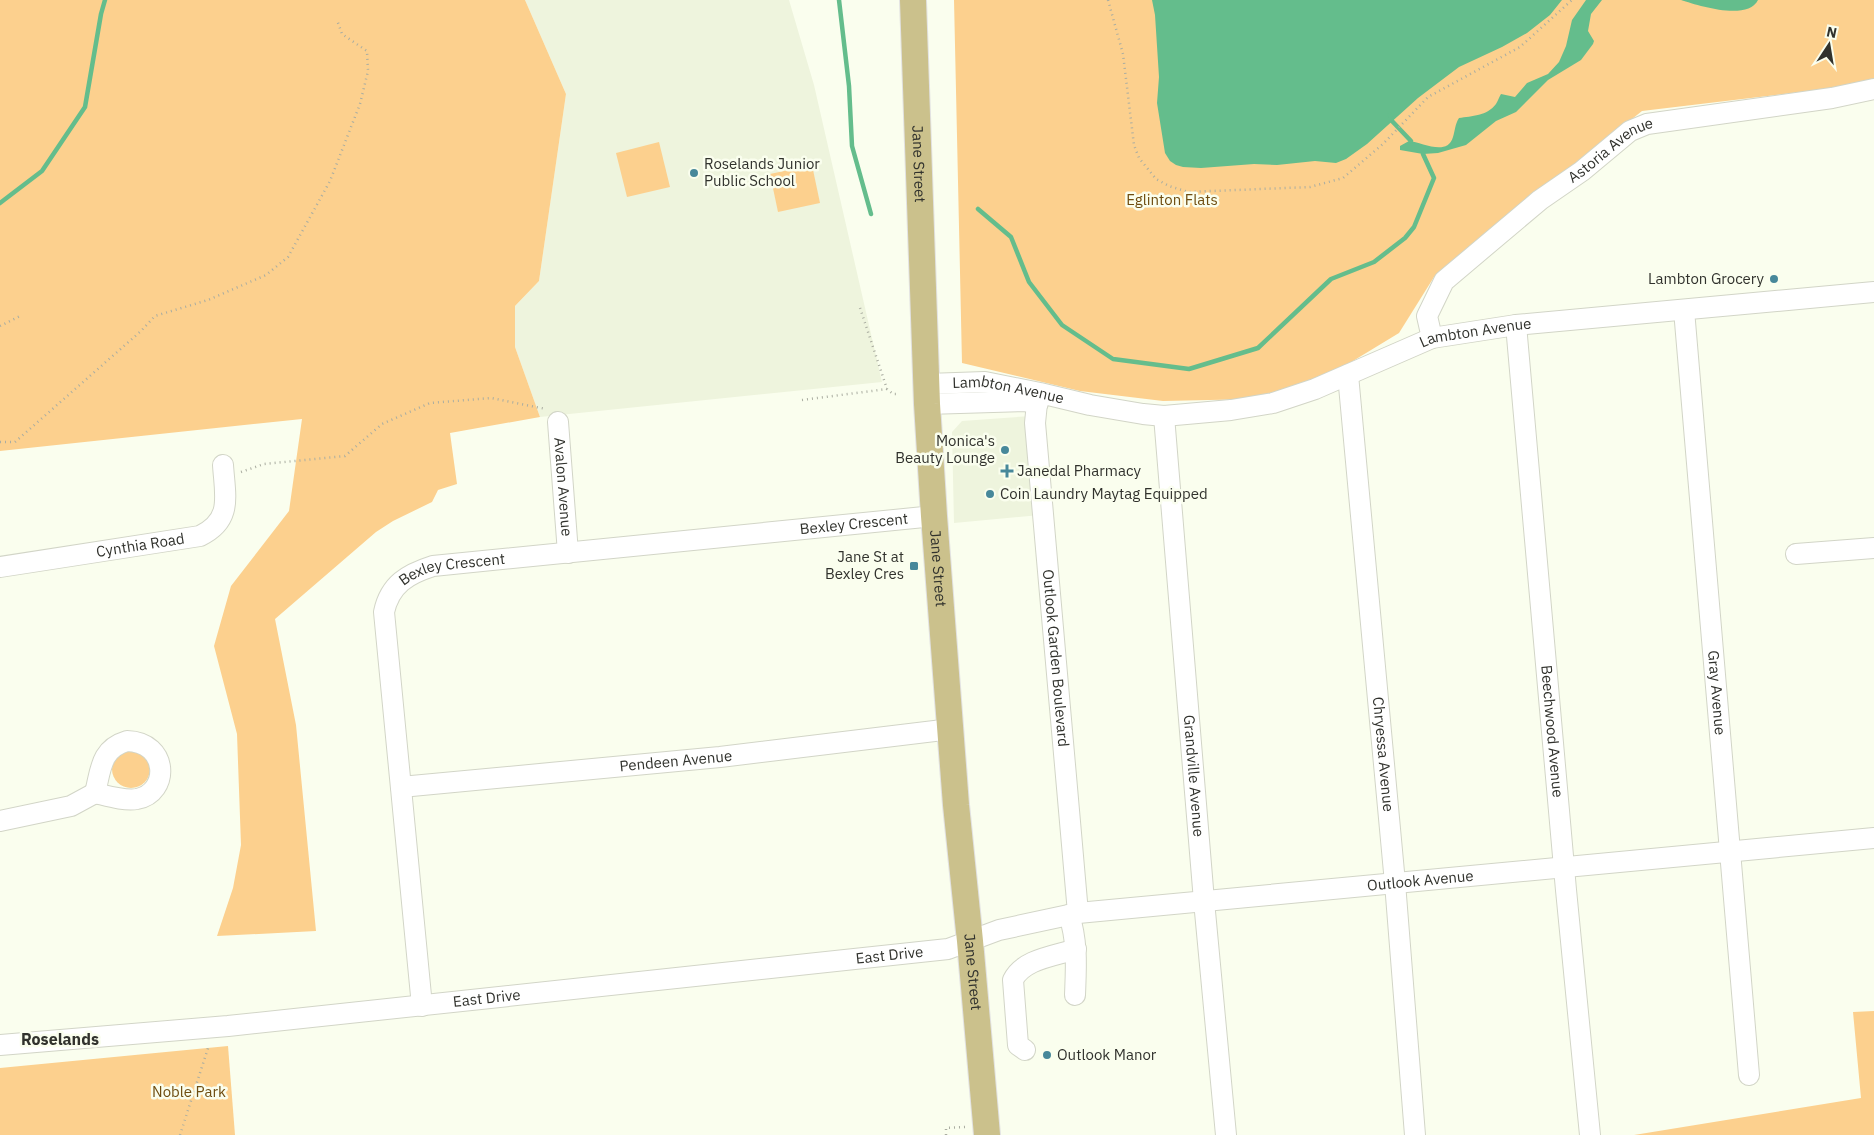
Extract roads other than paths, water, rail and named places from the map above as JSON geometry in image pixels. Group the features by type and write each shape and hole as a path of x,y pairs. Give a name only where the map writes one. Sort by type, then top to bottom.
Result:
{"main road":[{"name":"Jane Street","path":"913,0 927,394 934,516 956,805 970,941 976,1131"}],"street":[{"name":"Astoria Avenue","path":"1432,338 1427,316 1444,281 1540,200 1582,171 1630,132 1647,124 1832,98 1874,89"},
{"name":"Lambton Avenue","path":"927,394 985,382 1040,392 1090,405 1164,416 1231,410 1273,404 1348,375 1432,338 1516,325 1874,292"},
{"name":"Gray Avenue","path":"1684,310 1749,1075"},
{"name":"Beechwood Avenue","path":"1516,325 1564,868 1590,1135"},
{"name":"Chryessa Avenue","path":"1348,375 1395,883 1415,1135"},
{"name":"Lambton Avenue","path":"927,394 1038,403 1090,405"},
{"name":"Outlook Garden Boulevard","path":"1038,403 1035,413 1036,432 1074,914 1073,928 1076,949 1075,995"},
{"name":"Grandville Avenue","path":"1164,416 1204,902 1226,1135"},
{"name":"Avalon Avenue","path":"558,422 568,552"},
{"name":"Cynthia Road","path":"0,567 200,536 213,528 224,514 226,505 223,472"},
{"name":"Bexley Crescent","path":"422,1006 384,612 386,599 394,589 413,573 433,566 934,516"},
{"path":"1796,554 1874,548"},
{"name":"Pendeen Avenue","path":"401,787 720,757 951,729"},
{"path":"0,821 71,806 95,793"},
{"name":"Outlook Avenue","path":"970,941 999,930 1074,914 1564,868 1730,850 1874,838"},
{"name":"East Drive","path":"0,1046 422,1006 948,948 970,941"},
{"path":"1026,1050 1018,1045 1013,980 1017,972 1027,964 1076,949"}],"waterway":[{"path":"0,203 42,171 85,107 105,0"},
{"path":"839,0 849,86 852,146 871,214"},
{"path":"1390,115 1392,121 1411,141"},
{"path":"978,209 1011,237 1029,282 1062,325 1113,359 1189,369 1258,348 1331,279 1374,262 1405,238 1414,227 1434,178 1423,154"}],"place":[{"name":"Roselands Junior Public School","path":"694,173"},
{"name":"Lambton Grocery","path":"1774,279"},
{"name":"Monica's Beauty Lounge","path":"1005,450"},
{"name":"Janedal Pharmacy","path":"1007,471"},
{"name":"Coin Laundry Maytag Equipped","path":"990,494"},
{"name":"Jane St at Bexley Cres","path":"914,566"},
{"name":"Outlook Manor","path":"1047,1055"}],"district":[{"name":"Roselands","path":"60,1039"}],"park label":[{"name":"Eglinton Flats","path":"1172,200"},
{"name":"Noble Park","path":"189,1092"}]}
